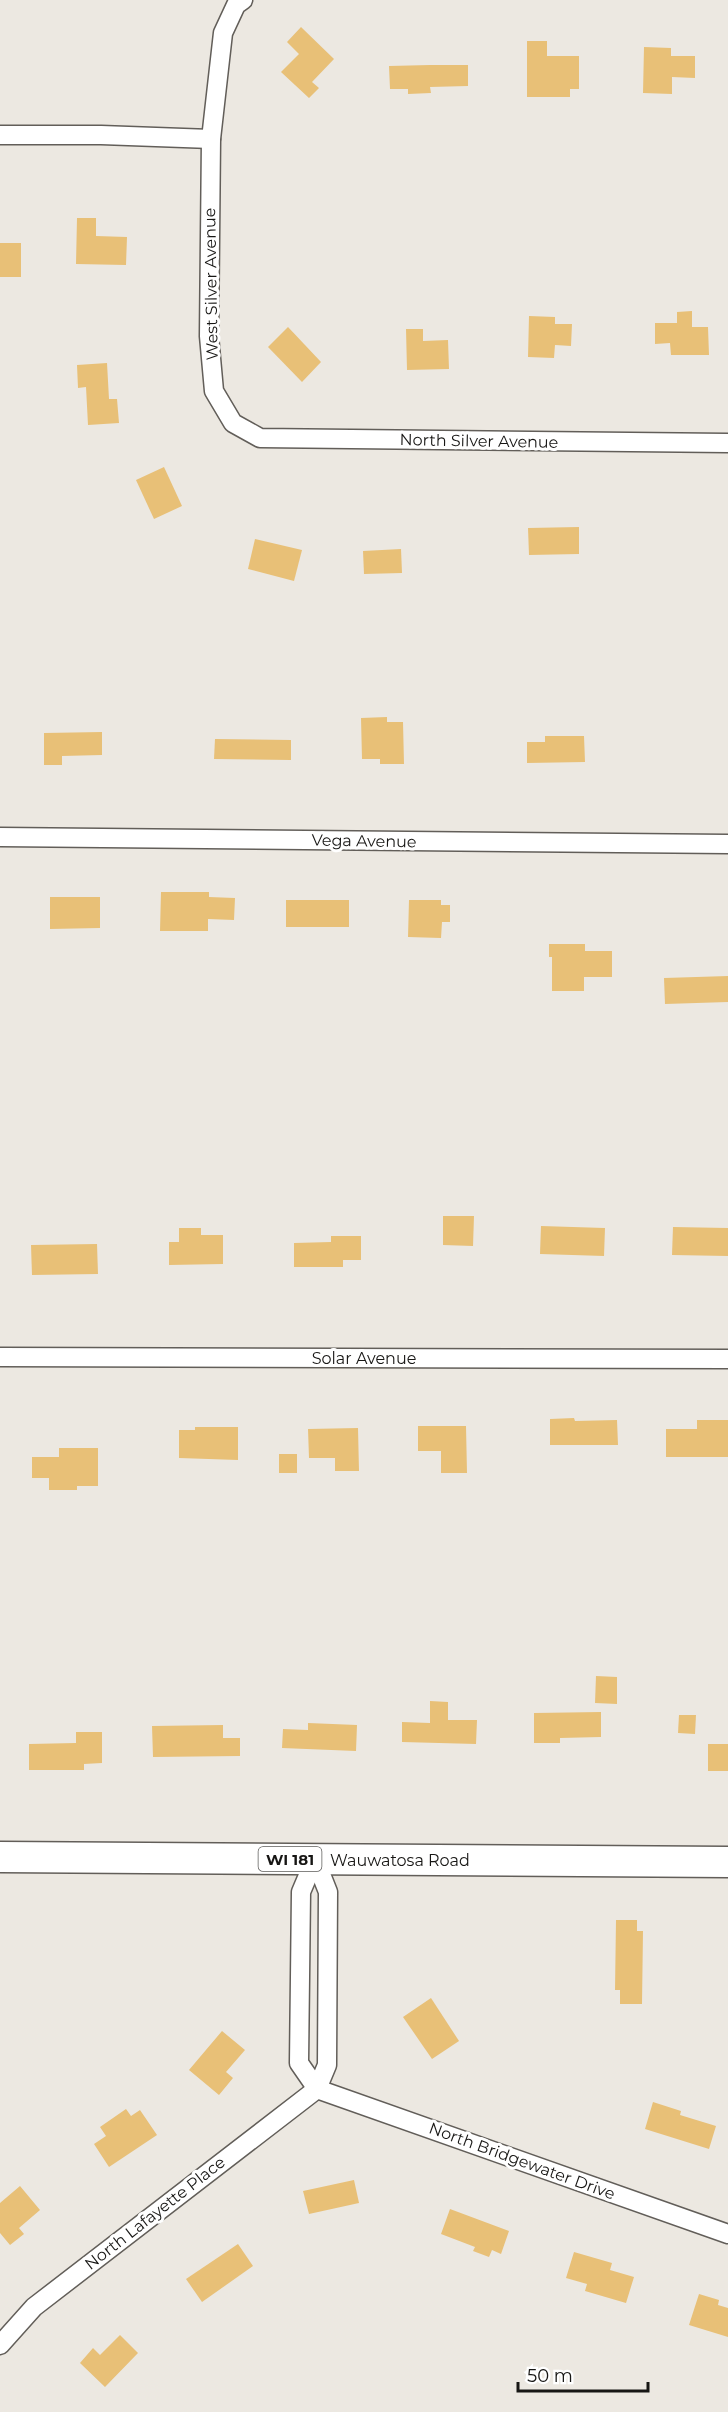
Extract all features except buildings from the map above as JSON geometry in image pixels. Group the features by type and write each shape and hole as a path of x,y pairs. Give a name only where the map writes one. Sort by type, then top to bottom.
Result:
{"main road":[{"name":"Wauwatosa Road","path":"0,1857 728,1862"}],"street":[{"name":"West Silver Avenue","path":"233,423 214,391 209,336 211,139 223,33 236,4 243,0"},
{"path":"0,135 101,135 211,139"},
{"name":"North Silver Avenue","path":"233,423 260,438 728,444"},
{"name":"Vega Avenue","path":"0,837 728,844"},
{"name":"Solar Avenue","path":"0,1357 728,1359"},
{"path":"315,1859 328,1892 327,2065 317,2089"},
{"path":"315,1859 302,1892 299,2063 317,2089"},
{"name":"North Bridgewater Drive","path":"317,2089 728,2234"},
{"name":"North Lafayette Place","path":"0,2345 34,2307 317,2089"}]}
